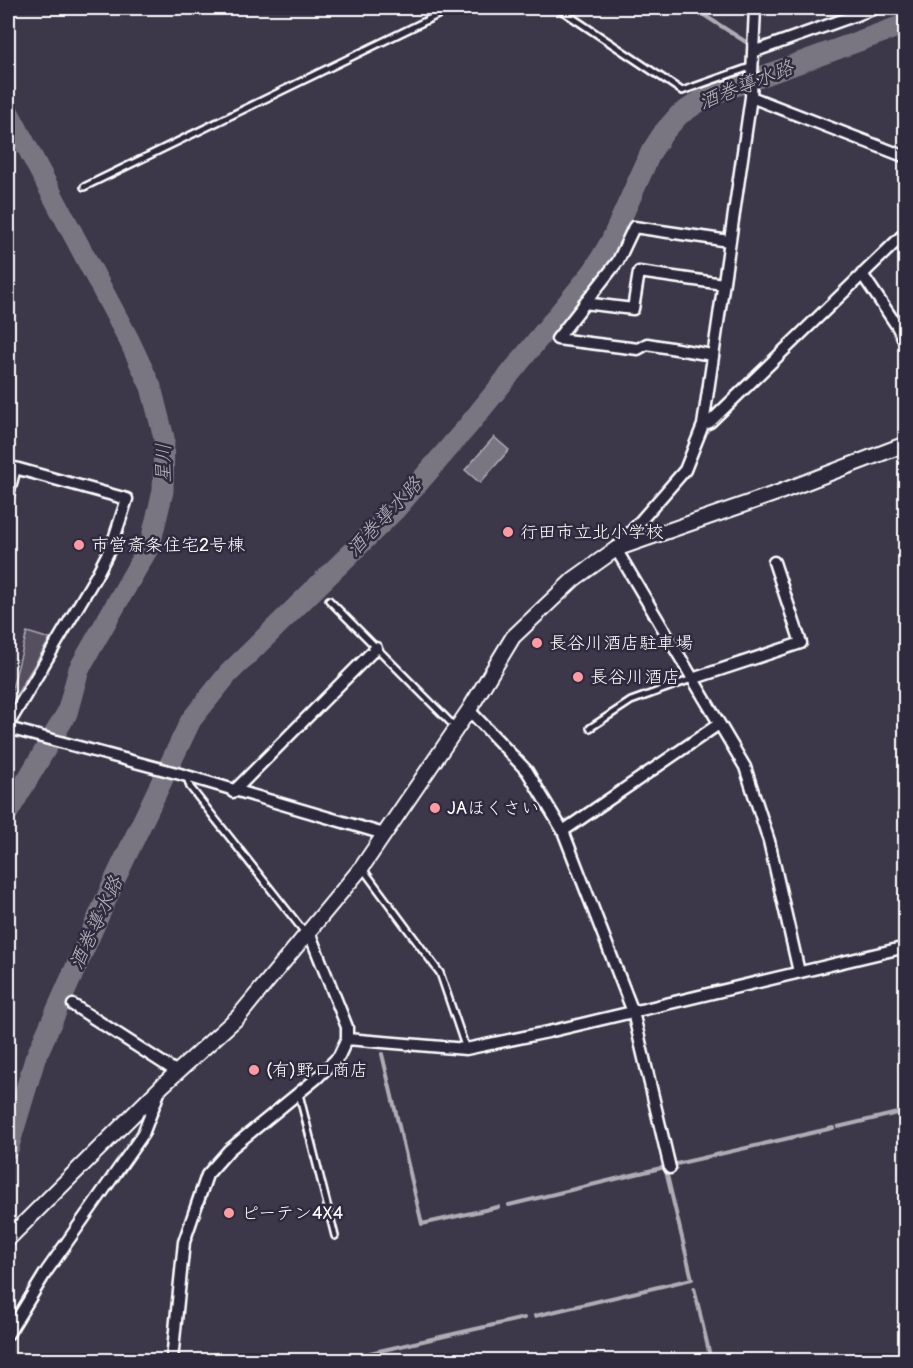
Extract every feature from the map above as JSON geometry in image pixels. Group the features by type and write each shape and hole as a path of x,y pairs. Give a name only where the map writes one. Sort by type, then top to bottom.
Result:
{"street":[{"path":"8,1239 163,1085 238,1017 362,867 469,710 513,637 574,579 616,549 685,471 703,425 751,94 755,8"},
{"path":"753,52 876,8"},
{"path":"751,94 906,157"},
{"path":"712,355 647,344 638,349 557,339 618,261 634,227 729,241"},
{"path":"703,425 710,422 906,232"},
{"path":"584,303 633,309 639,272 723,284"},
{"path":"862,274 897,326 906,344"},
{"path":"616,549 780,492 906,444"},
{"path":"8,495 15,468 127,499 112,544 96,576 8,727 384,834"},
{"path":"616,549 745,767 769,841 799,972"},
{"path":"692,679 801,643 774,562"},
{"path":"233,792 376,648"},
{"path":"469,710 527,771 564,831 633,1012 670,1168"},
{"path":"564,831 719,724"},
{"path":"172,1360 184,1242 207,1175 229,1150 339,1056 347,1039 347,1027 309,932"},
{"path":"347,1039 466,1049 906,947"},
{"path":"73,1005 177,1072"},
{"path":"8,1334 46,1272 143,1134 163,1085"}],"lane":[{"path":"84,187 452,8"},
{"path":"558,8 682,91 752,68"},
{"path":"329,600 456,728"},
{"path":"590,728 631,701 692,679"},
{"path":"182,775 295,920 309,932"},
{"path":"362,867 440,973 466,1049"},
{"path":"299,1092 335,1236"}],"shaded area":[{"path":"494,437 509,450 480,483 465,470"},
{"path":"27,632 50,639 8,709 8,704"}],"waterway":[{"path":"693,8 749,44"},
{"path":"876,12 886,8"},
{"name":"酒巻導水路","path":"8,1149 35,1059 116,877 191,720 228,674 396,509 467,427 594,270 611,241 651,152 679,115 708,96 906,24"},
{"name":"星川","path":"8,111 129,340 151,387 164,438 163,491 150,545 79,669 67,713 8,812"},
{"path":"382,1054 422,1224 498,1207"},
{"path":"838,1127 906,1111"},
{"path":"672,1165 833,1128"},
{"path":"509,1205 665,1167 692,1279 535,1316"},
{"path":"694,1288 711,1360"},
{"path":"370,1353 524,1318"},
{"path":"340,1360 358,1356"}],"place":[{"name":"行田市立北小学校","path":"508,532"},
{"name":"市営斎条住宅2号棟","path":"79,545"},
{"name":"長谷川酒店駐車場","path":"537,643"},
{"name":"長谷川酒店","path":"578,677"},
{"name":"JAほくさい","path":"435,808"},
{"name":"(有)野口商店","path":"254,1070"},
{"name":"ピーテン4X4","path":"229,1213"}]}
